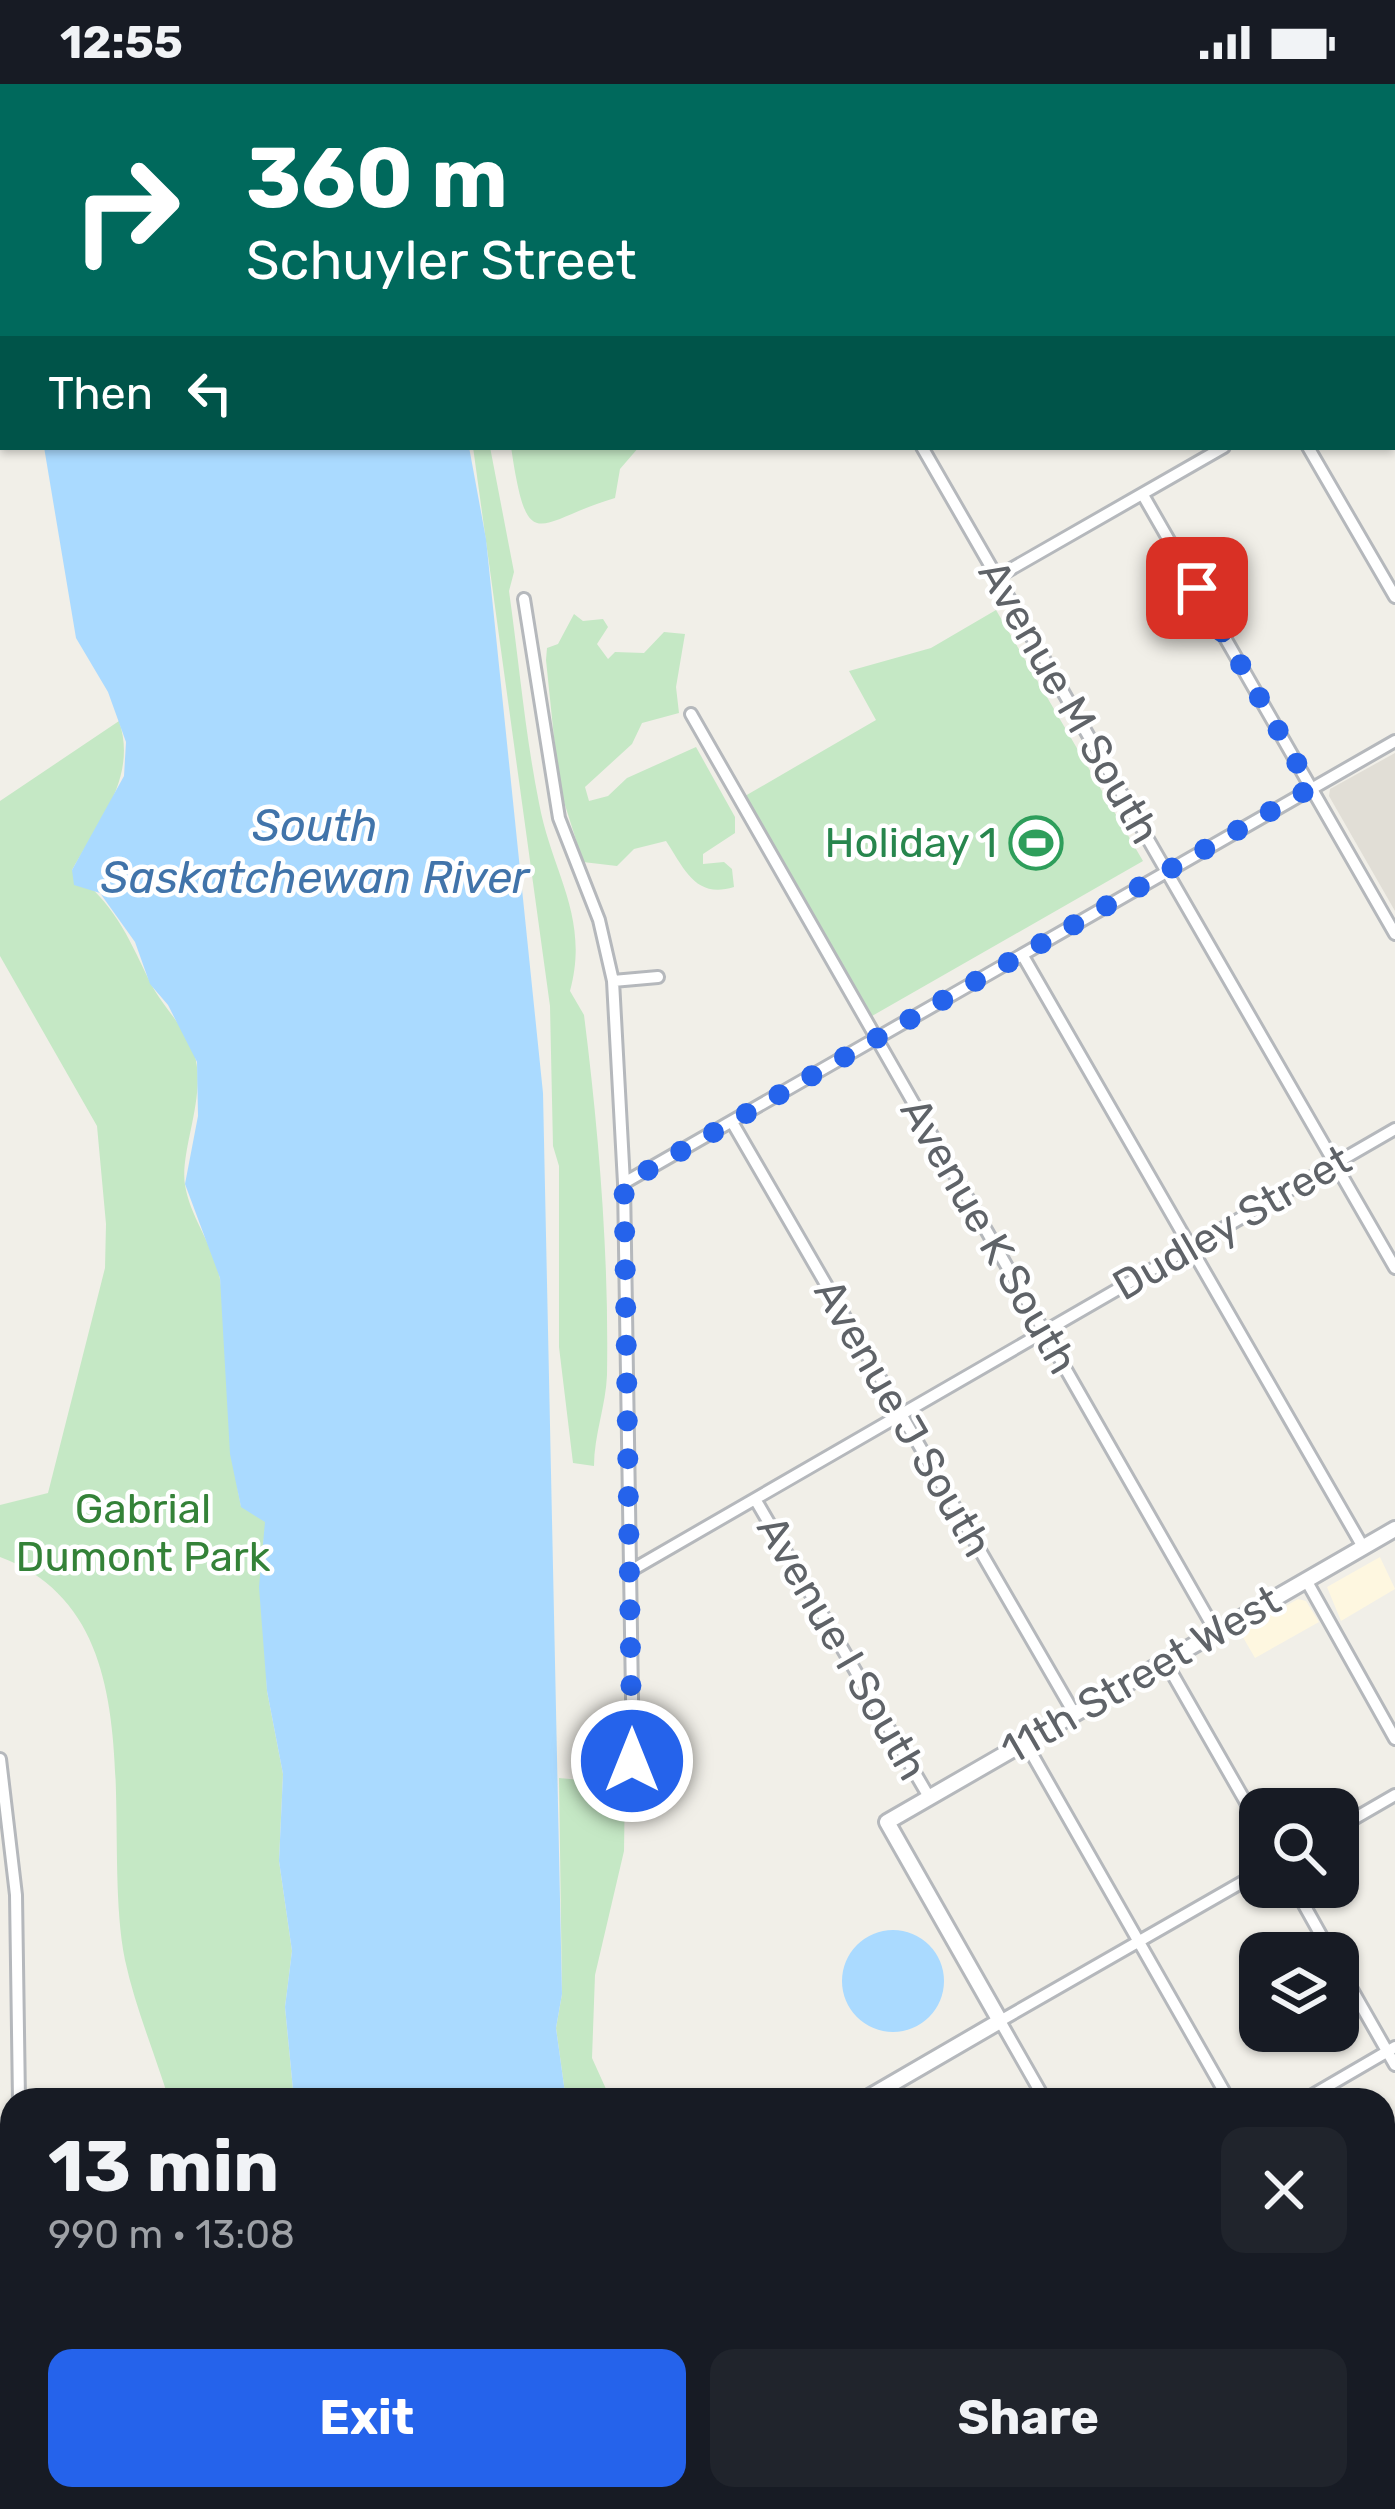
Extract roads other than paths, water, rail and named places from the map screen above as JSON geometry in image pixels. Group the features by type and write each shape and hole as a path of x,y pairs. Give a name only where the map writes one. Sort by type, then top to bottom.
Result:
{"street":[{"name":"Avenue M South","path":"924,450 1395,1268"},
{"path":"997,577 1219,450"},
{"path":"1310,450 1395,597"},
{"path":"1143,495 1395,934"},
{"path":"524,599 559,818 598,920 613,981 624,1184 632,1761"},
{"name":"Avenue K South","path":"691,714 1216,1632"},
{"path":"624,1184 1395,741"},
{"path":"1023,956 1363,1547"},
{"path":"613,981 658,977"},
{"name":"Avenue J South","path":"732,1122 1074,1713"},
{"name":"Dudley Street","path":"632,1570 1395,1129"},
{"name":"Avenue I South","path":"755,1498 928,1797"},
{"name":"11th Street West","path":"887,1822 1395,1529"},
{"path":"1306,1580 1395,1739"},
{"path":"1165,1661 1239,1790"},
{"path":"1025,1742 1222,2088"},
{"path":"0,1759 16,1894 19,2088"},
{"path":"1359,1816 1395,1795"},
{"name":"Avenue I South","path":"887,1822 1038,2088"},
{"path":"885,2088 1239,1884"},
{"path":"1359,1999 1391,2050 1395,2065"},
{"path":"1325,2088 1391,2050"}],"water":[{"name":"South Saskatchewan River","path":"45,450 470,450 486,539 543,1093 562,1994 556,2028 564,2088 293,2088 285,2007 292,1951 279,1861 283,1774 267,1691 259,1587 265,1522 241,1507 230,1454 220,1278 185,1184 198,1116 197,1062 168,1005 150,984 135,942 100,893 74,885 72,870 124,776 126,742 108,692 76,638"},
{"path":"893,1930 913,1934 929,1945 940,1961 944,1981 940,2001 929,2017 913,2028 893,2032 873,2028 857,2017 846,2001 842,1981 846,1961 857,1945 873,1934"}],"place":[{"name":"Holiday 1","path":"1036,843"}],"park label":[{"name":"Gabrial Dumont Park","path":"143,1533"}]}
